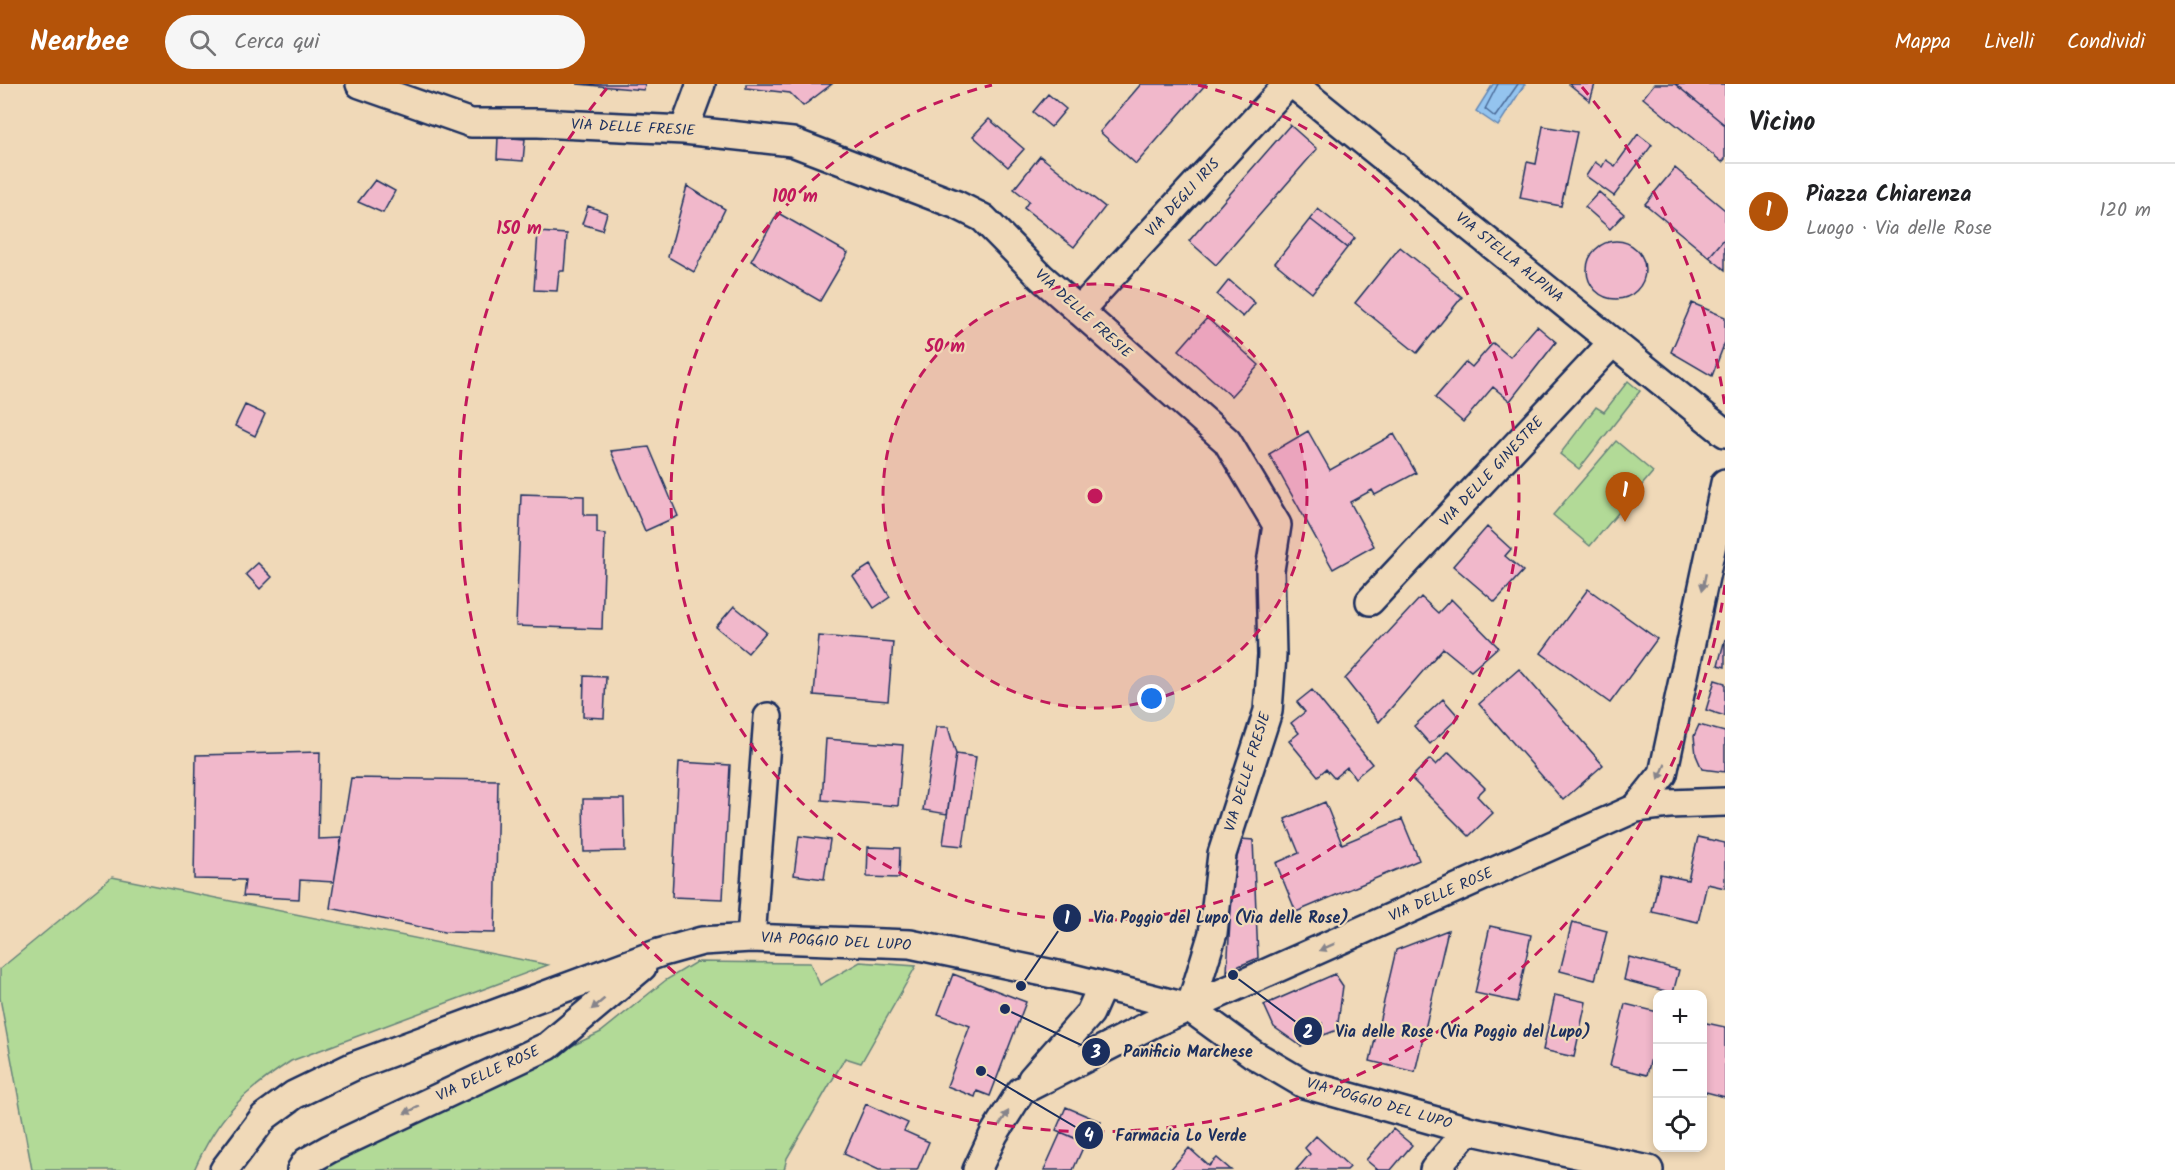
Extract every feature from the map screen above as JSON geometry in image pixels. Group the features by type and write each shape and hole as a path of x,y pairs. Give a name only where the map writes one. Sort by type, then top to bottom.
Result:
{"street":[{"name":"VIA DELLE FRESIE","path":"360,84 471,123 538,123 684,130 792,142 957,205 983,218 1079,311 1227,441 1277,525 1270,570 1272,655 1268,711 1222,854 1213,933 1190,1008"},
{"path":"684,130 701,84"},
{"name":"VIA DEGLI IRIS","path":"1079,311 1288,84"},
{"name":"VIA STELLA ALPINA","path":"1293,84 1725,433"},
{"name":"VIA DELLE GINESTRE","path":"1370,601 1613,342"},
{"name":"VIA DELLE ROSE","path":"1021,1091 1152,1024 1636,808 1663,774 1725,483"},
{"path":"751,938 768,717"},
{"path":"1636,808 1725,802"},
{"name":"VIA POGGIO DEL LUPO","path":"224,1170 264,1117 294,1095 354,1066 659,953 702,941 751,938 910,944 1102,986 1190,1008 1253,1054 1304,1084 1468,1130 1649,1170"},
{"name":"VIA DELLE ROSE","path":"301,1170 306,1162 329,1149 548,1046 659,953"},
{"path":"977,1170 994,1134 1021,1091 1090,1013 1102,986"},
{"path":"533,1000 555,1011 559,1036"},
{"path":"1434,1170 1468,1130"}],"green space":[{"path":"1628,381 1640,391 1579,469 1560,454 1596,407 1604,412"},
{"path":"1616,441 1653,472 1590,546 1553,515"},
{"path":"112,877 548,965 291,1061 245,1095 233,1107 212,1135 194,1170 32,1170 0,998 0,969"},
{"path":"696,962 810,963 820,985 860,962 916,966 861,1063 845,1058 787,1158 784,1170 323,1170 338,1158 601,1032 666,980"}],"water":[{"path":"1493,84 1525,84 1498,126 1476,111"}],"building":[{"path":"577,84 645,84 644,90"},
{"path":"746,84 832,84 803,106 790,93 746,88"},
{"path":"1141,84 1206,84 1136,164 1100,132"},
{"path":"1569,84 1595,84 1590,101"},
{"path":"1654,84 1675,84 1725,125 1725,159 1722,162 1643,98"},
{"path":"1675,84 1725,84 1725,125"},
{"path":"1048,94 1066,109 1051,127 1033,112"},
{"path":"989,119 1024,149 1008,167 973,136"},
{"path":"1290,125 1317,149 1216,265 1189,241"},
{"path":"1543,126 1577,132 1561,206 1520,198 1527,162 1536,164"},
{"path":"1638,134 1652,145 1614,196 1586,176 1595,162 1602,167 1606,160 1615,166"},
{"path":"498,137 525,139 523,161 497,159"},
{"path":"1040,156 1105,207 1074,247 1024,208 1029,201 1014,189"},
{"path":"1675,168 1725,210 1725,238 1709,257 1645,204"},
{"path":"375,180 395,191 383,213 358,202"},
{"path":"687,186 725,209 694,272 668,257"},
{"path":"1599,192 1624,214 1610,229 1585,207"},
{"path":"588,206 607,213 602,230 582,224"},
{"path":"1318,209 1355,238 1347,248 1310,219"},
{"path":"778,213 848,253 820,301 751,261"},
{"path":"1310,219 1347,248 1312,293 1275,263"},
{"path":"538,232 567,234 564,271 559,271 557,291 534,290"},
{"path":"1725,238 1725,270 1709,257"},
{"path":"1610,241 1622,241 1632,245 1641,254 1645,276 1637,291 1622,299 1610,299 1600,295 1591,286 1587,276 1587,264 1591,254 1600,245"},
{"path":"1400,247 1462,297 1417,353 1355,303"},
{"path":"1229,280 1255,303 1243,317 1217,295"},
{"path":"1692,303 1725,317 1725,342 1712,376 1671,352"},
{"path":"1207,318 1259,365 1231,396 1179,350"},
{"path":"1537,326 1556,342 1510,401 1493,387 1463,422 1435,398 1466,362 1472,367 1493,343 1510,357"},
{"path":"245,405 265,414 255,436 235,426"},
{"path":"1308,431 1330,470 1394,434 1416,473 1375,495 1372,490 1350,502 1374,546 1333,569 1269,454"},
{"path":"649,447 678,516 645,531 611,451"},
{"path":"521,494 584,496 584,515 597,515 597,533 605,534 602,629 516,626"},
{"path":"1487,527 1511,549 1505,556 1523,571 1495,602 1453,566"},
{"path":"258,563 272,577 260,589 246,574"},
{"path":"870,565 890,597 874,608 853,576"},
{"path":"1588,589 1657,639 1610,703 1541,653"},
{"path":"1421,597 1438,613 1451,599 1498,647 1471,671 1443,648 1379,722 1345,679"},
{"path":"734,606 766,632 748,653 716,627"},
{"path":"819,636 893,642 888,701 814,695"},
{"path":"1725,639 1725,667 1718,665"},
{"path":"1519,669 1603,765 1563,800 1479,704"},
{"path":"584,676 606,677 604,718 583,717"},
{"path":"1715,680 1725,683 1725,716 1706,710"},
{"path":"1312,690 1372,764 1355,778 1347,767 1334,778 1326,769 1318,776 1289,741 1299,733 1291,723 1305,712 1297,702"},
{"path":"1443,699 1459,717 1430,744 1414,726"},
{"path":"1699,725 1725,732 1725,772 1702,769 1696,755 1694,736"},
{"path":"936,727 948,727 956,754 947,814 923,810"},
{"path":"826,739 903,745 898,806 822,800"},
{"path":"320,752 318,839 342,838 334,882 300,880 299,899 243,896 245,880 194,879 196,755"},
{"path":"1449,752 1485,788 1477,796 1493,813 1469,836 1411,778 1430,759 1436,765"},
{"path":"956,754 976,757 963,846 943,844"},
{"path":"679,762 730,765 723,899 672,897"},
{"path":"351,778 498,780 495,933 444,932 330,908"},
{"path":"583,799 624,799 625,851 584,852"},
{"path":"1325,802 1342,844 1402,819 1419,860 1296,912 1276,863 1299,853 1285,819"},
{"path":"799,836 830,840 824,879 794,875"},
{"path":"1698,837 1725,843 1725,888 1707,884 1698,922 1652,912 1660,874 1688,880"},
{"path":"1241,839 1253,840 1258,958 1227,971 1233,874"},
{"path":"868,847 900,848 899,878 867,877"},
{"path":"1572,922 1607,931 1595,980 1560,971"},
{"path":"1490,926 1531,935 1517,1002 1475,993"},
{"path":"1448,930 1415,1072 1370,1061 1396,950"},
{"path":"1629,957 1679,970 1674,990 1662,990 1624,980"},
{"path":"953,974 1026,1002 990,1096 977,1091 975,1097 947,1086 970,1026 938,1014"},
{"path":"1335,974 1343,986 1337,1030 1324,1035 1322,1023 1308,1029 1311,1040 1301,1046 1274,1027 1264,1005"},
{"path":"1555,995 1586,1002 1574,1057 1543,1050"},
{"path":"1625,1004 1653,1011 1653,1050 1647,1075 1610,1066"},
{"path":"1707,1023 1725,1027 1725,1097 1707,1092"},
{"path":"866,1104 908,1123 904,1131 929,1142 917,1170 879,1170 844,1154"},
{"path":"1066,1107 1101,1122 1091,1145 1056,1130"},
{"path":"1393,1129 1412,1145 1391,1170 1378,1170 1366,1160"},
{"path":"1061,1132 1085,1143 1073,1170 1044,1170"},
{"path":"1316,1136 1350,1167 1347,1170 1296,1170 1310,1154 1305,1148"},
{"path":"1189,1148 1209,1166 1217,1158 1231,1170 1170,1170"}],"place":[{"name":"Piazza Chiarenza","path":"1625,522"},
{"name":"Via delle Rose (Via Poggio del Lupo)","path":"1233,975"},
{"name":"Via Poggio del Lupo (Via delle Rose)","path":"1021,986"},
{"name":"Panificio Marchese","path":"1005,1009"},
{"name":"Farmacia Lo Verde","path":"981,1071"}]}
